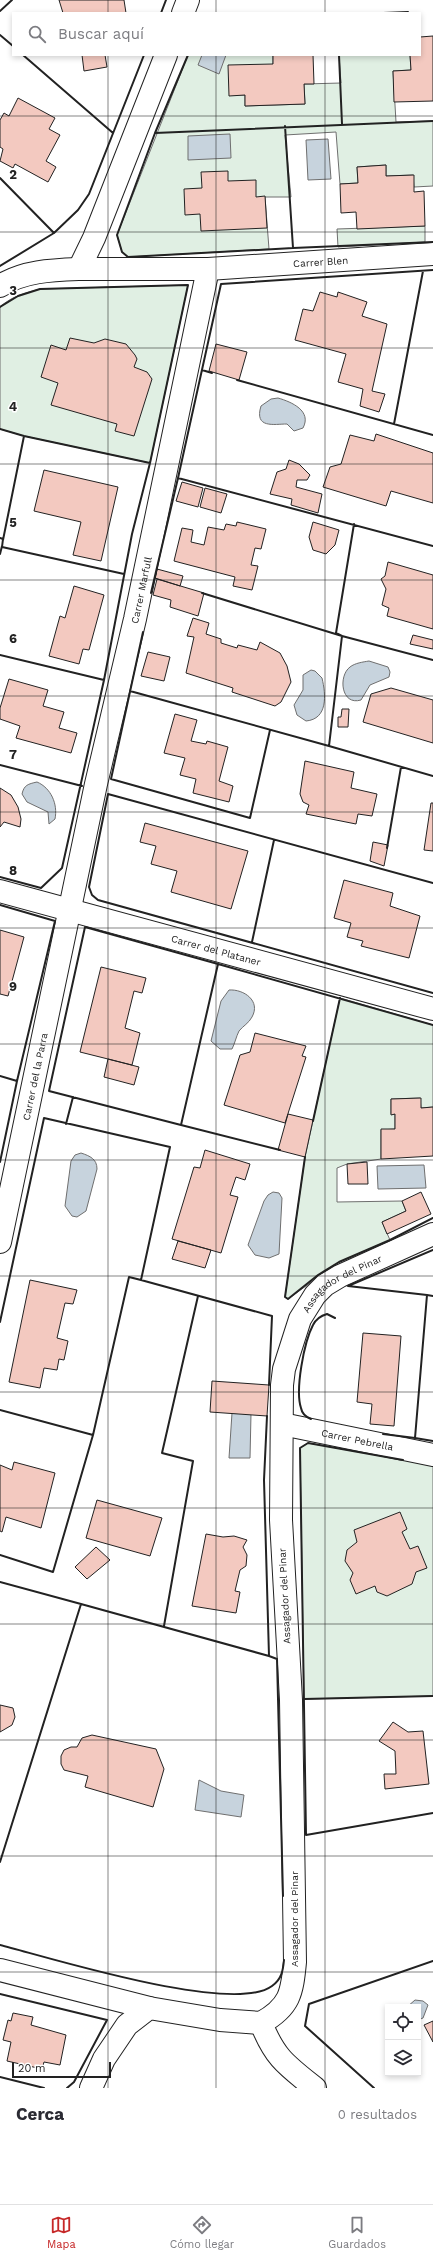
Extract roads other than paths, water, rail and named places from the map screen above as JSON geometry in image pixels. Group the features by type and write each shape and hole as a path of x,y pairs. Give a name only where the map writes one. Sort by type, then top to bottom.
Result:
{"street":[{"path":"79,270 94,238 166,56"},
{"name":"Carrer Blen","path":"0,286 8,281 46,270 208,268 433,254"},
{"name":"Carrer Marfull","path":"70,910 96,784 135,619 208,268"},
{"name":"Carrer del Plataner","path":"0,890 433,1009"},
{"name":"Carrer del la Parra","path":"0,1242 70,910"},
{"name":"Assagador del Pinar","path":"261,2023 280,2011 287,2002 291,1991 295,1962 291,1700 281,1520 282,1385 288,1355 300,1319 315,1295 340,1276 433,1234"},
{"name":"Carrer Pebrella","path":"282,1424 433,1455"},
{"path":"0,1970 149,2008 220,2020 261,2023 269,2043 278,2058 315,2088"},
{"path":"91,2088 104,2059 127,2025 149,2008"}]}
